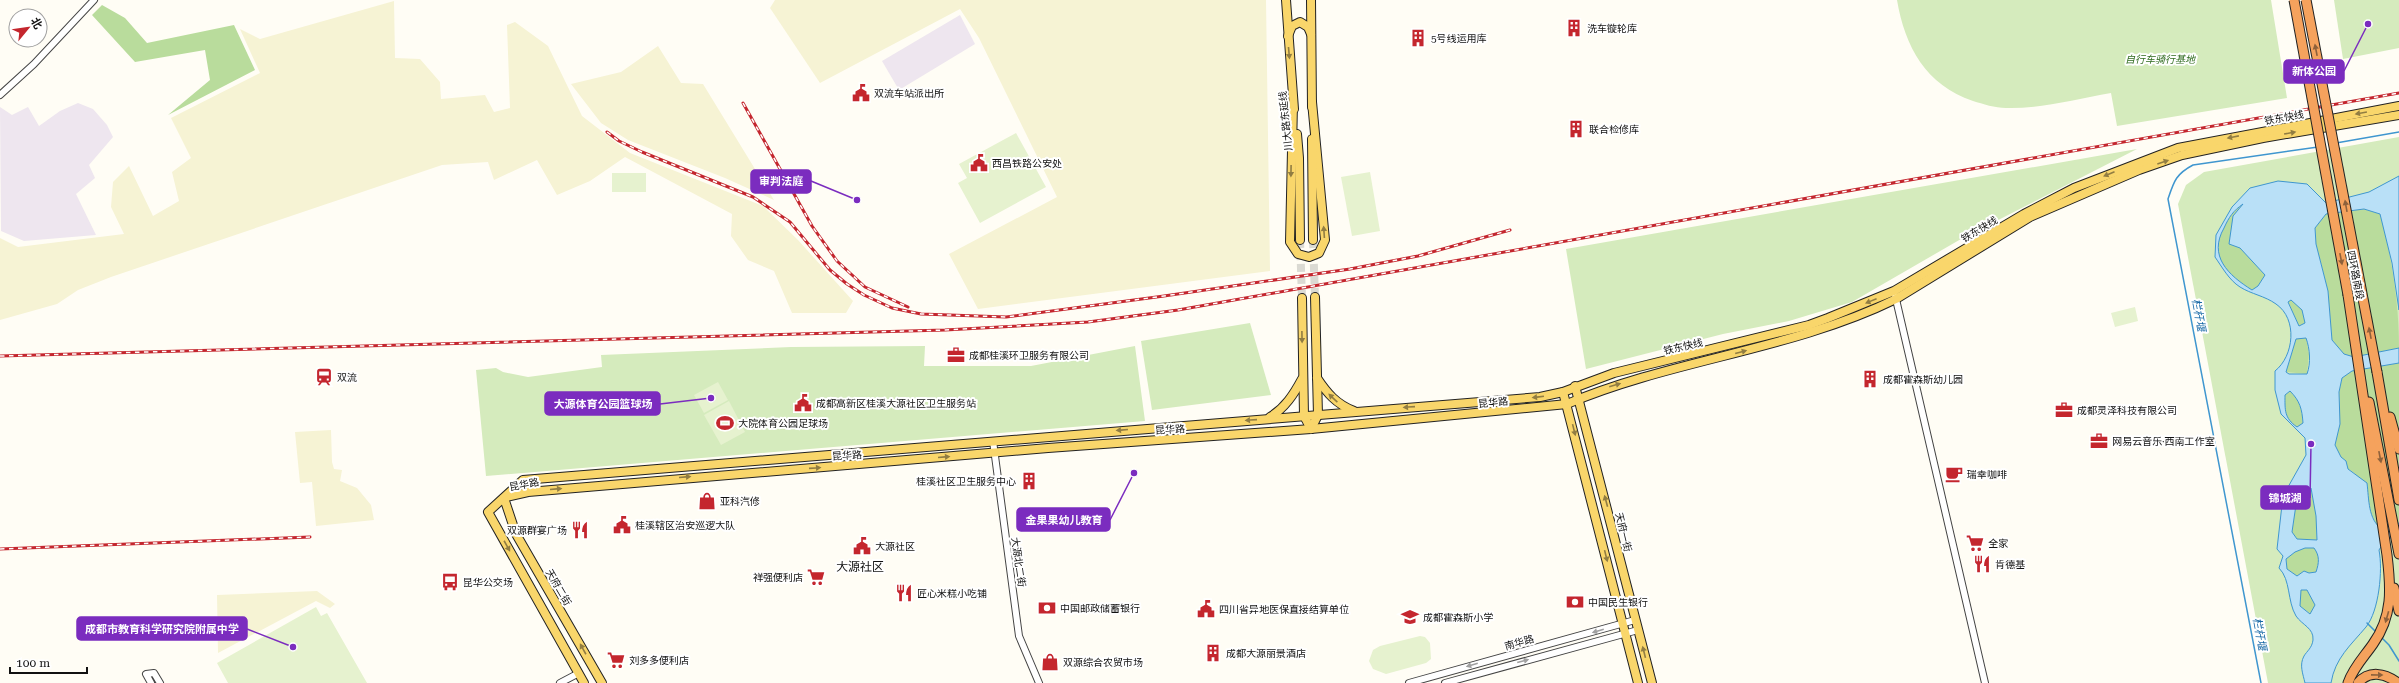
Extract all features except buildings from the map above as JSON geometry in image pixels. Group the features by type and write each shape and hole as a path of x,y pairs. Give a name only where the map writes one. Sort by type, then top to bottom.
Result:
{"highway":[{"name":"四环路南段","path":"2294,0 2348,295 2399,554"},
{"name":"四环路南段","path":"2306,0 2377,372 2399,500"},
{"path":"2348,295 2391,582 2388,617 2380,636 2356,667 2348,683"},
{"path":"2377,372 2399,449"},
{"path":"2387,555 2399,611"},
{"path":"2358,683 2362,678 2372,674 2384,675 2398,683"}],"main road":[{"name":"川大路东延线","path":"1286,0 1287,38 1299,158 1300,240"},
{"path":"1311,0 1313,240"},
{"path":"1287,38 1292,26 1300,22 1308,27 1312,35"},
{"path":"1293,104 1290,242 1298,254 1309,257 1319,253 1325,240 1312,102"},
{"name":"铁东快线","path":"1575,386 1614,373 1809,325 1895,295 2024,214 2074,188 2135,163 2178,148 2399,106"},
{"name":"铁东快线","path":"1579,399 1614,385 1830,326 1895,295 2030,217 2139,170 2182,155 2263,138 2399,115"},
{"path":"1311,429 1318,415 1314,297"},
{"path":"1302,298 1304,416 1311,429"},
{"path":"1316,378 1326,392 1340,406 1355,411"},
{"path":"1268,419 1279,411 1295,393 1303,379"},
{"name":"昆华路","path":"504,498 523,480 1540,397 1563,392 1575,386"},
{"name":"天府一街","path":"1575,386 1652,683"},
{"path":"1563,392 1568,404 1638,683"},
{"name":"昆华路","path":"504,498 528,492 994,453 1311,429 1568,404 1579,399"},
{"path":"504,498 488,512 579,673 582,682"},
{"name":"天府二街","path":"504,498 516,534 602,683"}],"street":[{"path":"0,95 34,64 94,0"},
{"path":"1895,295 1985,683"},
{"name":"大源北二街","path":"993,441 1019,636 1039,683"},
{"name":"南华路","path":"1409,683 1635,620"},
{"path":"1445,683 1638,630"},
{"path":"151,683 146,674 154,673 160,683"},
{"path":"560,683 579,673"}],"shaded area":[{"path":"775,0 1266,0 1270,271 978,309 949,254 1057,197 979,38 960,9 820,83 770,8"},
{"path":"394,1 395,58 420,59 440,82 441,99 485,95 494,112 510,108 507,25 515,22 548,46 582,116 630,153 763,206 798,240 853,301 846,313 792,313 774,271 748,260 731,236 732,214 625,157 590,181 557,195 537,160 494,180 488,162 442,165 111,277 78,290 57,304 0,320 0,238 18,247 124,234 111,207 113,182 129,166 153,216 179,201 172,172 191,158 171,118 260,73 240,29 260,39"},
{"path":"960,15 975,44 899,90 882,61"},
{"path":"658,46 681,83 703,84 774,200 725,178 628,140 601,123 571,84 621,72"},
{"path":"78,103 93,109 107,125 113,137 89,165 95,178 76,194 96,235 24,241 1,231 0,107 12,115 28,107 39,126 60,111"},
{"path":"331,430 332,462 334,469 342,470 340,481 357,488 371,505 374,520 316,526 312,482 300,483 295,432"},
{"path":"317,591 335,604 330,608 316,601 218,653 217,595"}],"green space":[{"name":"自行车骑行基地","path":"1897,0 2271,0 2287,98 2117,126 2111,93 2032,107 2006,108 1989,106 1957,94 1942,85 1930,74 1920,62 1912,48 1901,17"},
{"path":"2334,0 2399,0 2399,48 2343,59"},
{"path":"102,5 125,18 147,43 234,25 255,70 168,115 210,80 205,50 135,62 92,15"},
{"path":"1016,133 1046,187 980,223 958,183 967,178 959,164"},
{"path":"2399,137 2399,683 2268,683 2178,204 2186,185 2204,172"},
{"path":"2137,149 1961,239 1852,302 1789,321 1723,334 1586,369 1566,249"},
{"path":"1370,172 1380,231 1352,236 1341,177"},
{"path":"612,173 646,173 646,192 612,192"},
{"path":"2245,203 2240,248 2265,275 2258,286 2252,290 2227,270 2220,260 2217,247 2220,232 2224,225 2239,207"},
{"path":"2364,209 2380,214 2391,264 2396,297 2399,348 2354,357 2344,354 2332,340 2328,291 2316,244 2315,228 2326,214"},
{"path":"2291,299 2302,310 2306,323 2299,326 2288,301"},
{"path":"2135,307 2138,321 2115,327 2111,313"},
{"path":"1250,323 1271,395 1152,410 1141,341"},
{"path":"2306,337 2309,354 2307,374 2286,372 2296,339"},
{"path":"925,346 924,366 1031,366 1135,346 1145,421 486,476 476,370 496,368 503,372 528,377 602,367 601,355 791,347"},
{"path":"2399,363 2399,523 2382,529 2372,516 2361,482 2356,474 2348,469 2346,461 2341,458 2335,445 2340,424 2339,392 2342,378 2352,371"},
{"path":"718,382 728,400 704,413 694,395"},
{"path":"2290,391 2298,402 2302,414 2303,423 2297,428 2287,417 2285,409 2285,395"},
{"name":"大院体育公园足球场","path":"729,401 745,432 721,445 704,415"},
{"path":"2311,488 2316,516 2317,541 2297,539 2292,532 2297,498"},
{"path":"2305,548 2314,548 2316,551 2318,560 2317,569 2316,572 2297,576 2287,569 2286,559 2295,552"},
{"path":"2301,590 2307,590 2315,605 2311,614 2300,606"},
{"path":"316,607 321,616 327,613 367,683 228,683 217,663"},
{"path":"1420,636 1425,637 1430,643 1431,659 1426,663 1386,674 1373,669 1369,661 1373,650 1380,646"}],"water":[{"path":"2399,176 2399,310 2392,263 2380,214 2364,209 2326,214 2315,228 2316,244 2328,291 2332,340 2344,354 2354,357 2399,348 2399,363 2352,371 2342,378 2339,392 2340,424 2335,445 2341,457 2346,461 2348,469 2367,483 2370,509 2377,525 2382,529 2399,523 2399,536 2386,539 2379,550 2380,579 2374,611 2366,627 2344,652 2336,666 2331,683 2305,683 2302,663 2304,656 2312,645 2313,636 2312,632 2298,619 2293,610 2285,578 2279,568 2283,556 2277,549 2283,496 2306,455 2305,438 2281,414 2275,390 2275,371 2286,356 2291,338 2290,328 2288,319 2276,304 2240,287 2229,277 2215,257 2216,235 2232,207 2250,188 2278,181 2307,184 2326,203 2369,192","holes":["2243,204 2233,216 2229,244 2240,248 2265,275 2258,286 2252,290 2228,271 2220,256 2218,247 2220,238 2226,224 2234,212","2291,300 2302,310 2305,323 2299,326 2288,302","2306,338 2310,356 2307,374 2289,374 2286,372 2296,339","2290,391 2301,409 2303,423 2297,427 2293,424 2287,417 2285,409 2285,395","2311,488 2316,516 2317,540 2297,539 2292,532 2297,498","2305,548 2314,548 2317,554 2318,566 2316,572 2309,573 2304,571 2297,576 2287,569 2286,559 2295,552","2301,590 2307,590 2315,605 2310,614 2300,606"]}],"waterway":[{"name":"栏杆堰","path":"2336,143 2399,132"},
{"name":"栏杆堰","path":"2261,683 2168,199 2176,179 2187,168 2193,165 2318,147"},
{"path":"2367,623 2376,632"},
{"path":"2381,637 2389,645 2399,661"}],"tunnel":[{"path":"1300,240 1302,298"},
{"path":"1313,240 1315,297"}],"railway":[{"path":"0,356 945,330 1088,322 1178,310 2399,93"},
{"path":"743,103 812,226 837,261 865,287 908,307"},
{"path":"607,132 619,141 642,152 753,197 790,222 830,270 847,284 864,295 892,308 921,314 1006,317 1164,296 1350,269 1418,256 1510,230"},
{"path":"0,549 310,537"}],"place":[{"name":"新体公园","path":"2368,24"},
{"name":"洗车镟轮库","path":"1574,28"},
{"name":"5号线运用库","path":"1418,38"},
{"name":"双流车站派出所","path":"861,93"},
{"name":"联合检修库","path":"1576,129"},
{"name":"西昌铁路公安处","path":"979,163"},
{"name":"审判法庭","path":"857,200"},
{"name":"成都桂溪环卫服务有限公司","path":"956,355"},
{"name":"双流","path":"324,377"},
{"name":"成都霍森斯幼儿园","path":"1870,379"},
{"name":"大源体育公园篮球场","path":"711,398"},
{"name":"成都高新区桂溪大源社区卫生服务站","path":"803,403"},
{"name":"成都灵泽科技有限公司","path":"2064,410"},
{"name":"大院体育公园足球场","path":"725,423"},
{"name":"网易云音乐·西南工作室","path":"2099,441"},
{"name":"锦城湖","path":"2311,444"},
{"name":"金果果幼儿教育","path":"1134,473"},
{"name":"瑞幸咖啡","path":"1954,474"},
{"name":"桂溪社区卫生服务中心","path":"1029,481"},
{"name":"亚科汽修","path":"707,501"},
{"name":"桂溪辖区治安巡逻大队","path":"622,525"},
{"name":"双源群宴广场","path":"580,530"},
{"name":"全家","path":"1975,543"},
{"name":"大源社区","path":"862,546"},
{"name":"肯德基","path":"1982,564"},
{"name":"祥强便利店","path":"816,577"},
{"name":"昆华公交场","path":"450,582"},
{"name":"匠心米糕小吃铺","path":"904,593"},
{"name":"中国民生银行","path":"1575,602"},
{"name":"中国邮政储蓄银行","path":"1047,608"},
{"name":"四川省异地医保直接结算单位","path":"1206,609"},
{"name":"成都霍森斯小学","path":"1410,617"},
{"name":"成都市教育科学研究院附属中学","path":"293,647"},
{"name":"成都大源丽景酒店","path":"1213,653"},
{"name":"刘多多便利店","path":"616,660"},
{"name":"双源综合农贸市场","path":"1050,662"}],"district":[{"name":"大源社区","path":"860,567"}]}
